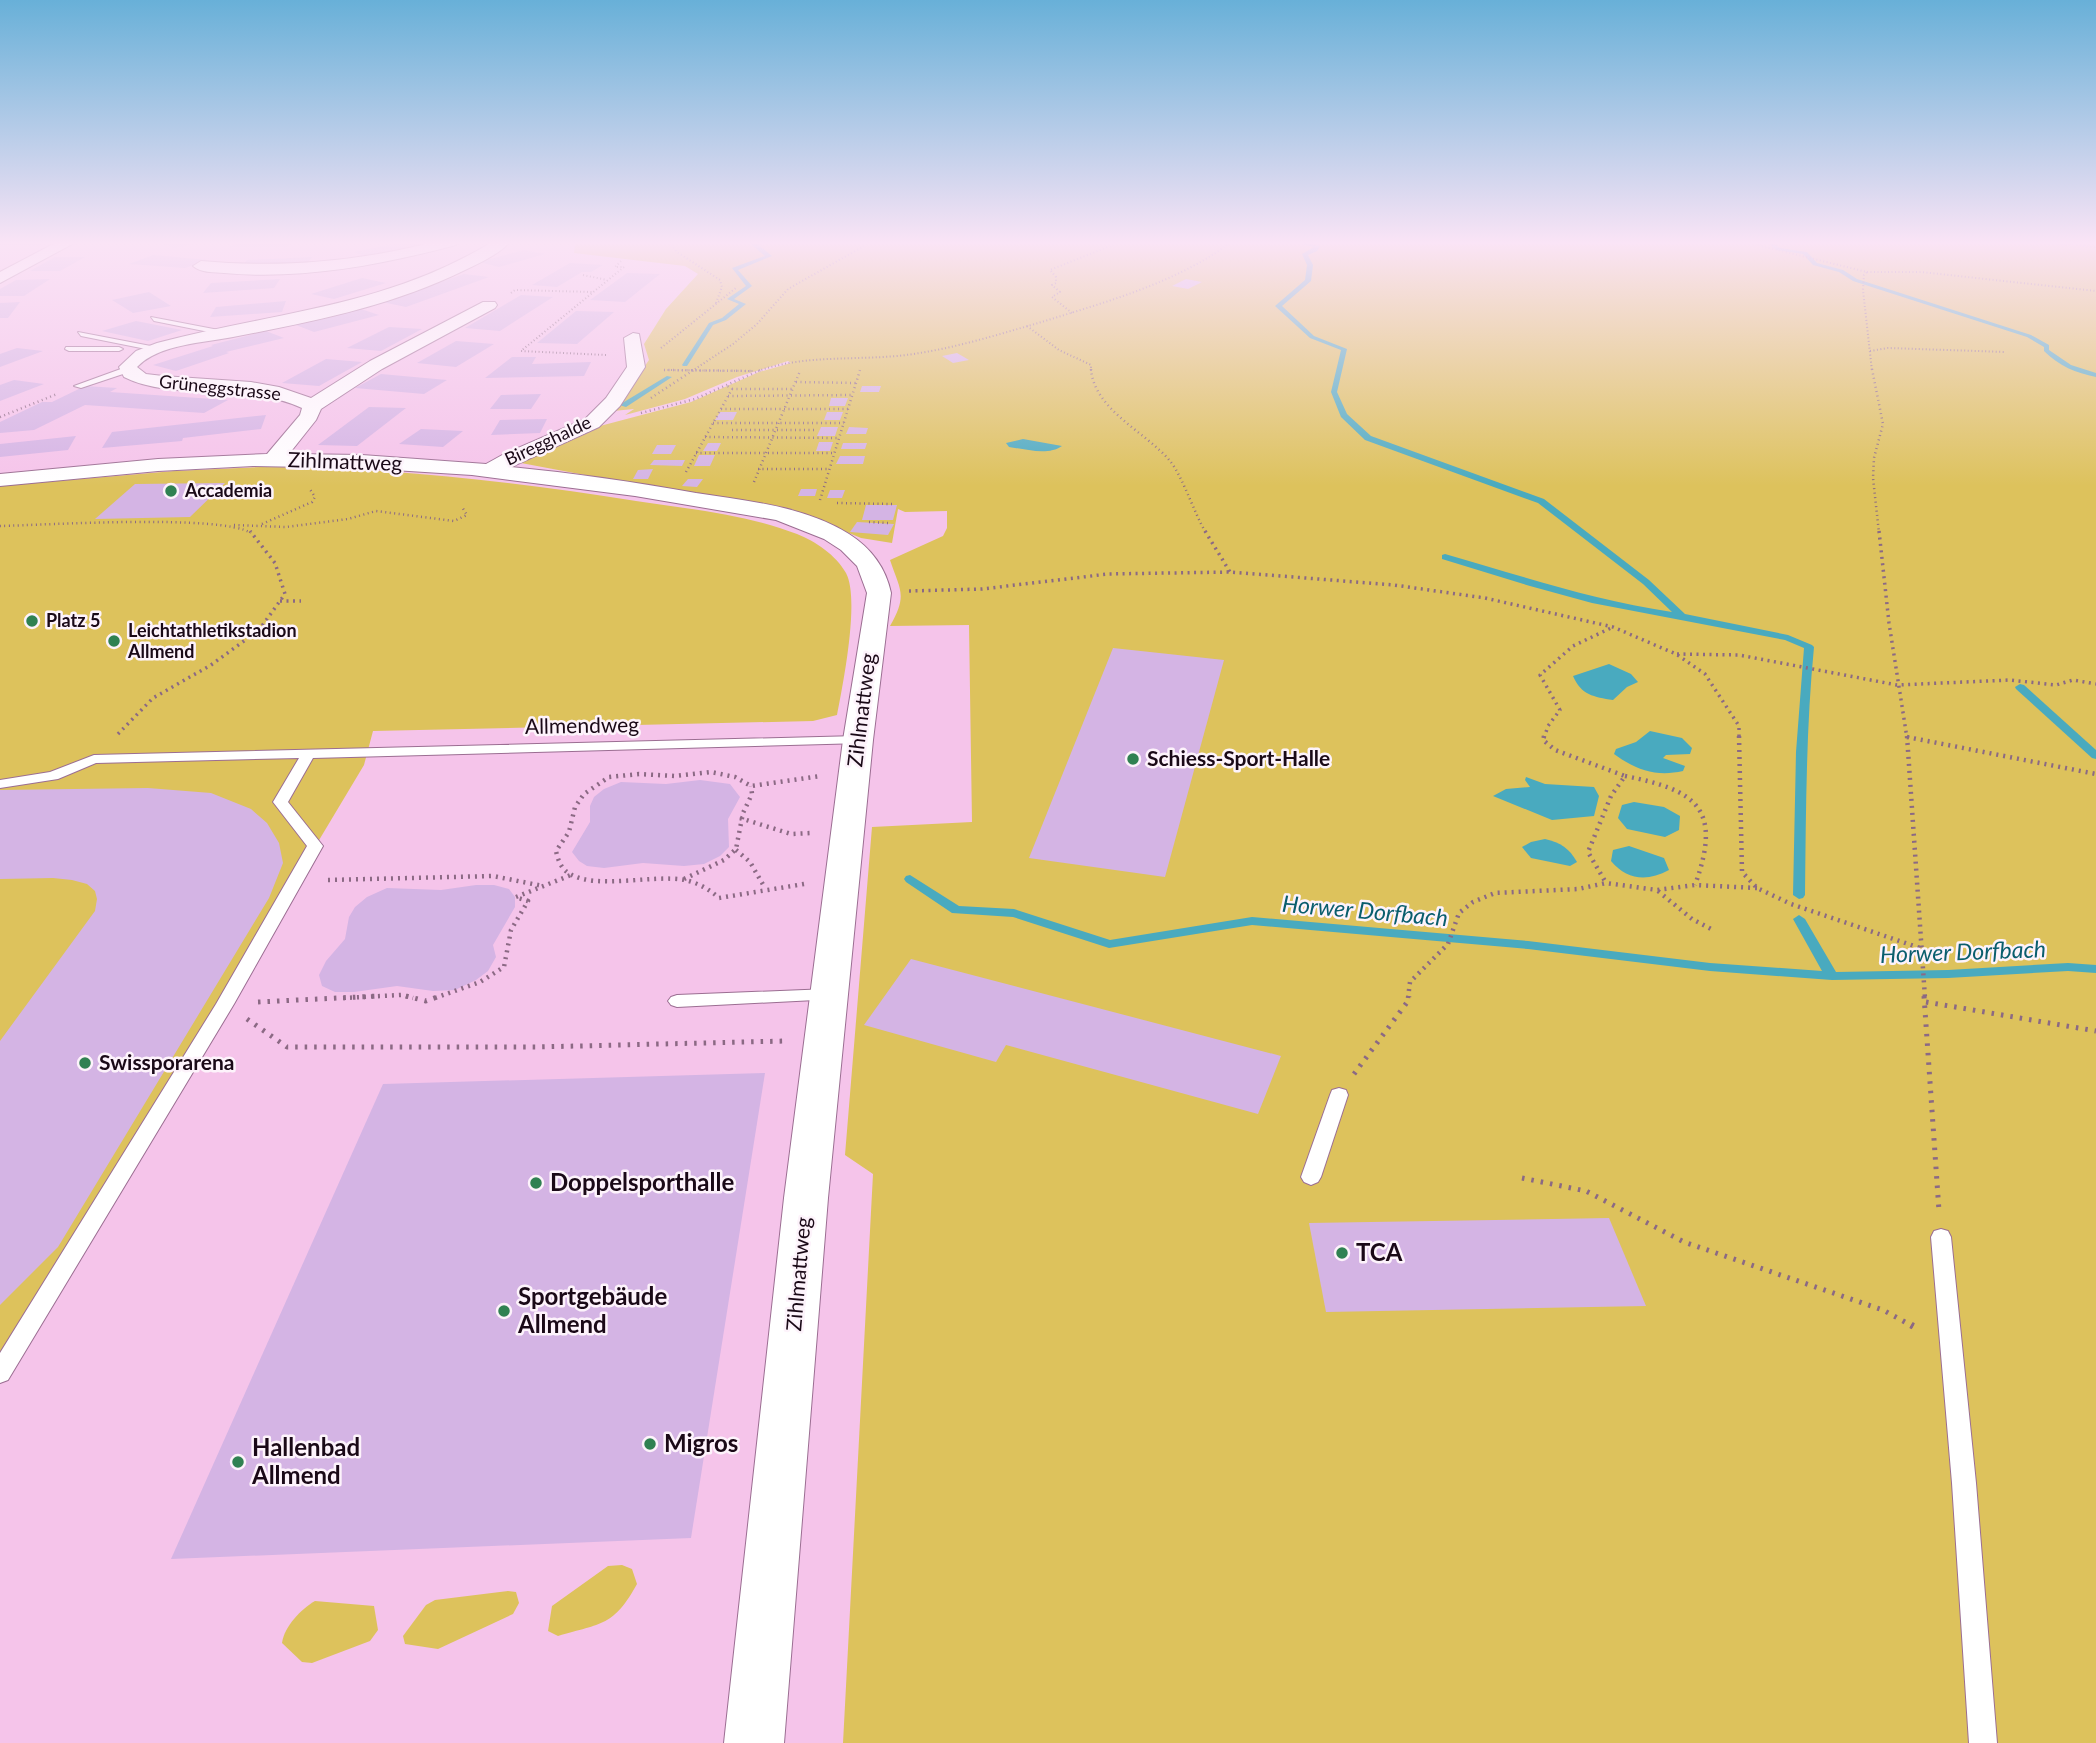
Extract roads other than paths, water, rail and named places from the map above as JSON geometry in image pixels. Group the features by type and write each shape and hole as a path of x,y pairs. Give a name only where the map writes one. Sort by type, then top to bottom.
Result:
{"street":[{"name":"Grüneggstrasse","path":"273,460 309,416 312,407 295,397 262,390 142,379 130,373 129,369 131,361 147,348 276,323"},
{"path":"312,407 376,365 454,323"},
{"name":"Biregghalde","path":"491,470 511,458 592,423 613,402 636,367 633,338"},
{"name":"Zihlmattweg","path":"0,480 160,466 273,460 340,459 491,470 601,484 752,509 820,527 854,548 870,564 877,579 879,593 858,740 806,1198 754,1743"}],"lane":[{"path":"176,323 224,333"},
{"path":"81,334 147,348"},
{"path":"69,349 147,348"},
{"path":"78,386 129,369"},
{"name":"Allmendweg","path":"0,784 53,776 94,759 858,740"},
{"path":"0,1373 225,1004 315,846 280,802 308,754"},
{"path":"677,1001 828,1018"},
{"path":"1311,1177 1339,1095"},
{"path":"1941,1237 1983,1743"}],"water":[{"path":"1023,439 1062,446 1050,451 1036,451 1009,447 1006,443"},
{"path":"1609,664 1631,674 1638,682 1627,687 1613,700 1584,691 1573,676"},
{"path":"1650,731 1682,738 1692,748 1690,754 1666,755 1663,758 1685,766 1683,771 1647,771 1614,754 1616,749 1636,742"},
{"path":"1526,777 1545,784 1594,787 1599,796 1594,816 1552,820 1493,796 1506,789 1530,787"},
{"path":"1634,802 1664,807 1680,816 1679,830 1665,837 1627,829 1618,818 1622,805"},
{"path":"1545,839 1564,847 1577,862 1570,866 1531,858 1522,847"},
{"path":"1629,846 1664,858 1669,870 1645,877 1624,872 1611,861 1613,850"}],"waterway":[{"path":"685,365 713,323"},
{"name":"Horwer Dorfbach","path":"1297,323 1312,337 1344,349 1334,392 1344,415 1368,438 1541,501 1646,582 1682,616"},
{"path":"1990,323 2029,336 2047,346 2046,350 2063,363 2096,375"},
{"path":"623,405 669,377"},
{"path":"1445,557 1562,592 1621,606 1682,616"},
{"name":"Horwer Dorfbach","path":"1682,616 1788,638 1809,647 1807,666"},
{"name":"Horwer Dorfbach","path":"1799,895 1801,752 1807,670"},
{"path":"2020,687 2096,756"},
{"name":"Horwer Dorfbach","path":"910,879 956,910 1014,913 1109,944 1252,921 1528,945 1710,967 1832,976"},
{"name":"Horwer Dorfbach","path":"1799,919 1832,976"},
{"name":"Horwer Dorfbach","path":"1832,976 1948,974 2068,967 2096,969"}],"place":[{"name":"Accademia","path":"171,491"},
{"name":"Platz 5","path":"32,621"},
{"name":"Leichtathletikstadion Allmend","path":"114,641"},
{"name":"Schiess-Sport-Halle","path":"1133,759"},
{"name":"Swissporarena","path":"85,1063"},
{"name":"Doppelsporthalle","path":"536,1183"},
{"name":"TCA","path":"1342,1253"},
{"name":"Sportgebäude Allmend","path":"504,1311"},
{"name":"Migros","path":"650,1444"},
{"name":"Hallenbad Allmend","path":"238,1462"}]}
